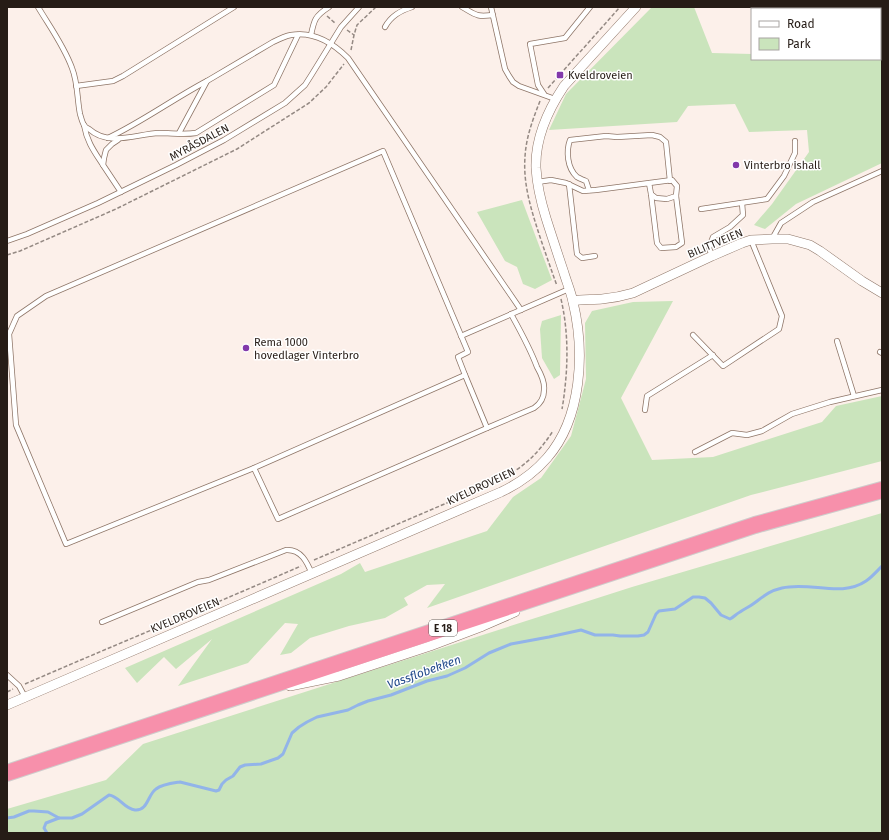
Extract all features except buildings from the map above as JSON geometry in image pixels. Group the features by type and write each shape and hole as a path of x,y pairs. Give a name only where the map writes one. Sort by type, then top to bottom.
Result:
{"highway":[{"name":"E 18","path":"7,766 753,519 807,502 882,483"},
{"name":"E 18","path":"7,773 755,525 882,490"}],"street":[{"name":"KVELDROVEIEN","path":"7,704 508,489 527,477 547,458 556,447 567,425 572,409 576,394 579,343 573,301 542,206 537,182 536,167 539,140 555,98 564,86 636,7"},
{"name":"BILITTVEIEN","path":"573,301 624,296 742,243 751,240 772,239 788,239 820,250 862,281 882,293"}],"lane":[{"path":"38,7 68,56 73,69 79,107 86,136 121,192"},
{"path":"76,86 113,81 234,7"},
{"path":"310,35 316,17 329,7"},
{"name":"MYRÅSDALEN","path":"7,241 27,234 121,192 204,151 285,103 305,85 341,27 359,7"},
{"path":"384,27 394,16 412,7"},
{"path":"462,7 481,17 493,15"},
{"path":"491,7 505,69 513,82 519,86 555,98"},
{"path":"544,94 538,85 530,44 565,38 590,7"},
{"path":"107,138 128,128 181,95 273,42 291,35 310,35 322,38 331,43 348,58 521,310"},
{"path":"84,125 92,133 98,136 119,139 158,133 196,133 274,85 298,35"},
{"path":"179,133 207,81"},
{"path":"589,190 586,181 577,177 570,166 567,148 570,140 606,136 660,136 666,142 670,181"},
{"path":"103,165 106,150 119,139"},
{"path":"701,210 767,199 784,176 795,153 795,141"},
{"path":"466,375 254,468 66,544 16,425 9,334 17,316 46,296 383,152 468,352 458,357 466,375 487,428"},
{"path":"772,239 781,222 813,202 882,171"},
{"path":"537,182 551,180 569,184 583,191 672,180 678,186 676,196 682,243 676,247 661,248 657,243 649,183"},
{"path":"569,184 577,254 582,258 595,256"},
{"path":"651,194 656,198 667,199 676,196"},
{"path":"712,256 709,248 712,237 730,227 743,215 742,203"},
{"path":"692,335 723,366 779,329 782,316 751,240"},
{"path":"461,336 569,289"},
{"path":"254,468 278,519 534,408 543,398 543,380 528,345 511,314"},
{"path":"837,341 854,396"},
{"path":"645,410 647,396 712,356"},
{"path":"695,452 732,433 747,436 762,431 792,414 830,402 882,390"},
{"path":"102,622 198,582 209,580 286,550 294,550 301,555 312,574"},
{"path":"7,676 19,686 25,697"}],"path":[{"path":"561,410 566,385 567,331 559,293 527,193 525,156 527,142 531,123 544,94 620,7"},
{"path":"7,692 509,476 533,457 542,447 553,430"}],"green space":[{"path":"652,7 694,7 712,53 751,54 751,60 881,60 882,55 882,163 796,204 765,229 754,225 772,204 809,152 807,130 749,132 735,104 688,106 677,122 549,130 566,94"},
{"path":"522,200 552,280 535,289 523,284 517,267 505,261 477,212"},
{"path":"673,301 621,398 652,460 713,457 822,422 836,406 882,396 882,461 751,495 427,608 445,584 427,585 404,598 408,605 385,618 349,626 310,638 291,653 280,655 298,624 285,623 248,663 178,686 212,639 176,669 164,657 137,683 125,668 341,574 360,563 365,572 487,531 513,497 541,478 571,436 586,379 585,323 592,311 633,302"},
{"path":"561,315 560,375 554,379 542,358 540,329 542,321"},
{"path":"882,513 882,833 7,833 7,809 106,780 143,744 632,587"}],"waterway":[{"name":"Vassflobekken","path":"7,818 29,811 48,812 59,818 72,818 82,814 109,795 113,796 131,809 139,810 143,808 153,791 158,787 180,782 216,791 219,790 222,784 233,776 240,767 245,765 261,764 278,758 283,754 292,733 299,727 317,717 348,710 368,701 391,695 427,681 447,676 465,668 489,653 511,644 581,630 595,635 644,635 648,632 656,614 659,611 675,609 693,597 705,598 721,615 730,619 777,589 793,586 836,589 856,586 866,581 882,566"},
{"path":"47,833 44,828 46,823 59,818"}],"place":[{"name":"Kveldroveien","path":"560,75"},
{"name":"Vinterbro ishall","path":"736,165"},
{"name":"Rema 1000 hovedlager Vinterbro","path":"246,348"}]}
